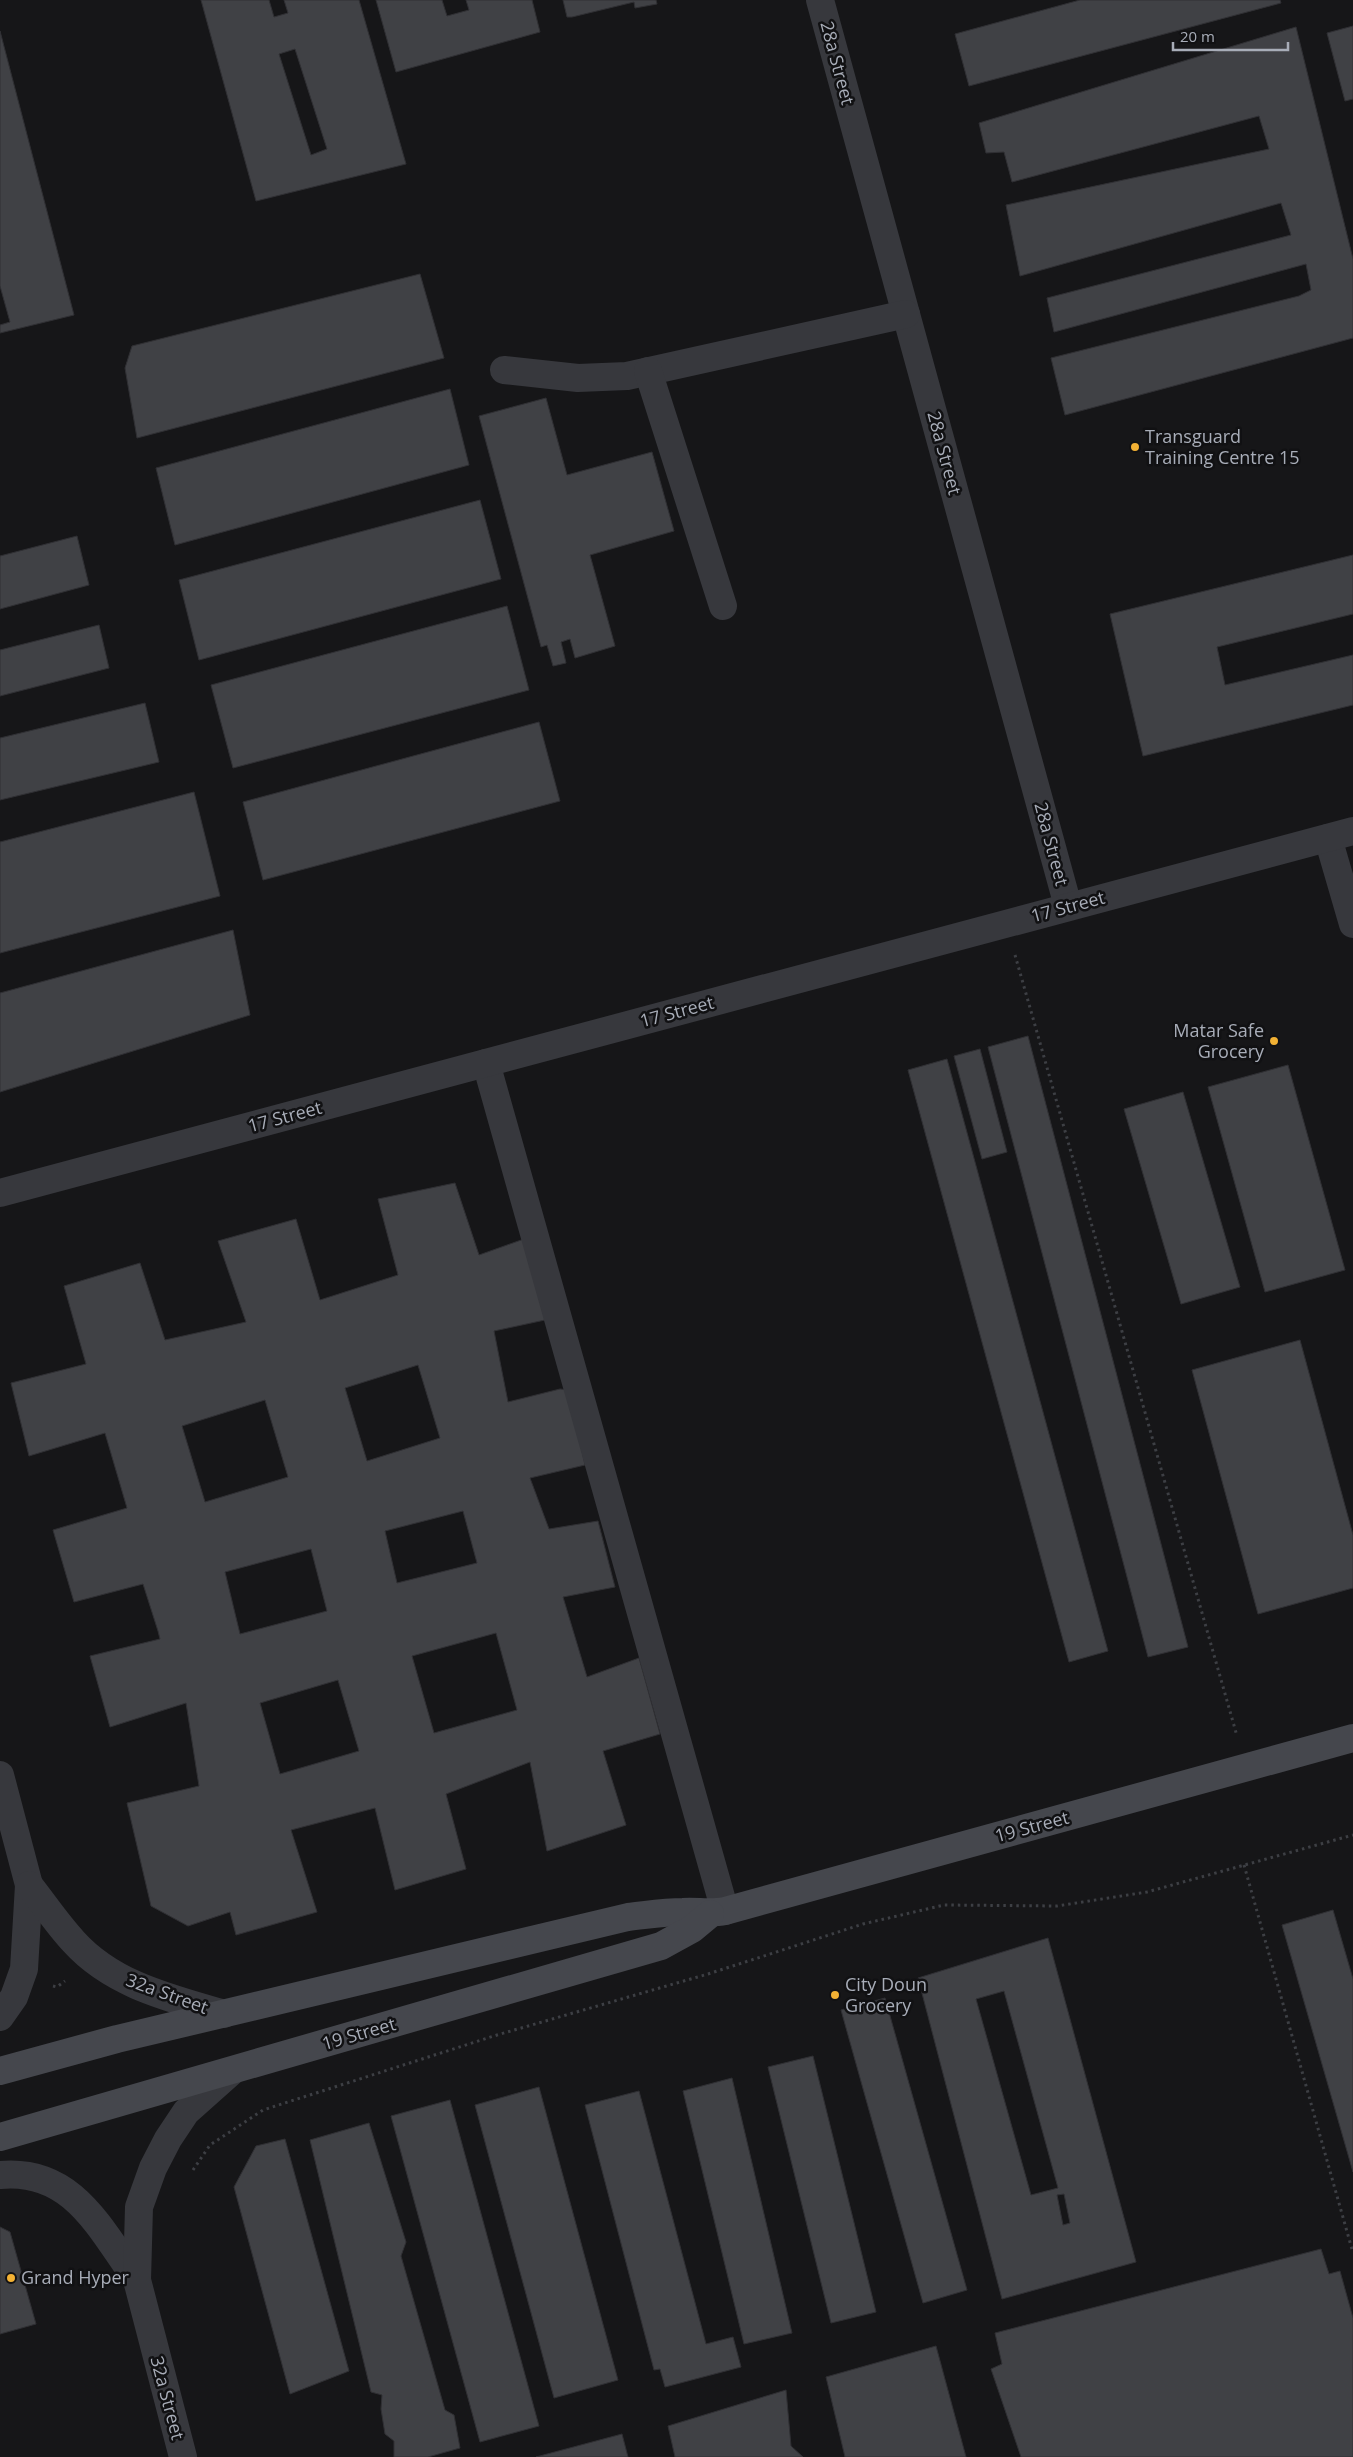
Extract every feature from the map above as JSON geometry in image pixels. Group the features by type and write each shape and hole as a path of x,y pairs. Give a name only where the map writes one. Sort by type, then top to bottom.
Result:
{"street":[{"name":"28a Street","path":"820,0 1068,906"},
{"path":"504,370 578,378 605,378 648,371 906,314"},
{"path":"648,371 724,606"},
{"path":"1340,834 1353,924"},
{"name":"17 Street","path":"0,1193 1340,834"},
{"path":"486,1063 718,1912"},
{"name":"19 Street","path":"0,2071 118,2039 628,1917 685,1911 718,1912 1353,1738"},
{"name":"32a Street","path":"0,1775 29,1885 24,1969 21,1984 0,2017"},
{"name":"32a Street","path":"29,1885 75,1943 95,1961 122,1979 150,1992 224,2014"},
{"name":"19 Street","path":"0,2136 232,2071 660,1946 692,1930 718,1912"},
{"name":"32a Street","path":"183,2457 136,2280 139,2208 168,2139 186,2112 232,2071"},
{"name":"32a Street","path":"0,2175 32,2176 50,2182 75,2198 136,2280"}],"path":[{"path":"1006,923 1246,1767"},
{"path":"148,2184 191,2173 210,2146 263,2110 497,2035 708,1974 863,1924 944,1905 1057,1906 1147,1892 1353,1835"},
{"path":"1244,1865 1353,2253"},
{"path":"21,1984 57,1987 95,1961"}],"building":[{"path":"201,0 269,0 274,17 288,13 284,0 359,0 406,164 256,201","holes":["295,49 327,149 311,155 279,54"]},
{"path":"376,0 442,0 447,16 469,10 466,0 532,0 540,32 396,72"},
{"path":"563,0 656,0 657,4 635,8 634,2 567,17"},
{"path":"1080,0 1280,0 1281,3 969,86 955,34"},
{"path":"1353,26 1353,99 1345,101 1327,33"},
{"path":"1296,27 1353,259 1353,338 1065,415 1051,358 1299,296 1311,290 1306,264 1054,332 1047,298 1291,235 1281,203 1020,276 1006,205 1269,149 1259,116 1012,182 1004,152 986,153 979,123"},
{"path":"0,31 74,315 0,333 0,325 10,322 0,286"},
{"path":"420,274 444,358 137,438 125,368 132,346"},
{"path":"450,389 469,465 175,545 156,468"},
{"path":"546,398 567,475 652,452 674,531 590,555 615,646 575,658 570,639 561,642 566,663 553,666 547,645 541,647 479,416"},
{"path":"480,500 501,579 199,660 179,580"},
{"path":"77,536 89,585 0,609 0,556"},
{"path":"1353,555 1353,614 1217,647 1225,685 1353,655 1353,705 1143,756 1110,614"},
{"path":"507,606 529,690 233,768 211,685"},
{"path":"99,625 109,668 0,696 0,650"},
{"path":"145,703 159,762 0,800 0,738"},
{"path":"539,722 560,801 263,880 243,802"},
{"path":"194,792 220,896 0,953 0,842"},
{"path":"233,930 250,1015 0,1092 0,993"},
{"path":"1028,1036 1188,1647 1148,1657 988,1047"},
{"path":"980,1049 1007,1152 982,1159 954,1056"},
{"path":"947,1059 1108,1651 1069,1662 908,1070"},
{"path":"1288,1065 1345,1270 1265,1292 1208,1087"},
{"path":"1183,1092 1240,1287 1181,1304 1124,1109"},
{"path":"455,1183 479,1255 524,1239 545,1320 494,1331 508,1402 560,1389 569,1390 585,1465 530,1478 549,1529 598,1521 615,1587 563,1597 587,1677 639,1658 660,1734 603,1751 626,1825 547,1851 530,1762 446,1794 466,1869 395,1890 375,1808 291,1830 317,1912 236,1935 230,1912 188,1926 151,1906 127,1803 199,1786 186,1703 110,1727 90,1656 160,1639 158,1631 143,1584 74,1602 53,1530 127,1508 105,1433 29,1456 11,1383 86,1364 64,1286 140,1263 165,1340 246,1322 218,1241 296,1219 320,1300 398,1275 378,1199","holes":["418,1365 440,1438 367,1461 345,1388","265,1400 288,1477 205,1502 182,1426","463,1511 477,1563 397,1583 385,1531","311,1549 327,1611 240,1634 225,1572","496,1633 517,1710 434,1733 412,1656","338,1680 359,1751 280,1774 260,1703"]},
{"path":"1300,1340 1353,1535 1353,1588 1258,1614 1192,1370"},
{"path":"1333,1910 1353,1979 1353,2172 1282,1925"},
{"path":"1048,1938 1136,2262 1002,2299 918,1978","holes":["1004,1991 1058,2188 1031,2195 976,1999","1064,2194 1070,2223 1063,2225 1057,2195"]},
{"path":"885,1998 967,2290 923,2303 841,2010"},
{"path":"813,2056 876,2312 831,2323 768,2067"},
{"path":"732,2078 792,2333 744,2344 683,2091"},
{"path":"539,2087 618,2380 554,2398 475,2105"},
{"path":"639,2091 706,2344 733,2337 741,2367 665,2387 660,2369 654,2370 585,2105"},
{"path":"450,2100 539,2426 480,2442 391,2116"},
{"path":"369,2123 406,2242 401,2256 445,2410 454,2415 460,2448 428,2457 394,2457 394,2441 385,2434 381,2409 382,2395 371,2392 310,2140"},
{"path":"285,2139 349,2371 290,2394 234,2187 256,2146"},
{"name":"Grand Hyper","path":"0,2227 10,2232 36,2324 0,2334"},
{"path":"1321,2249 1329,2274 1340,2271 1353,2318 1353,2457 1021,2457 991,2369 1002,2364 995,2333"},
{"path":"936,2346 966,2457 845,2457 826,2377"},
{"path":"786,2390 791,2446 803,2457 675,2457 668,2426"},
{"path":"622,2434 628,2457 536,2457"}],"place":[{"name":"Transguard Training Centre 15","path":"1135,447"},
{"name":"Matar Safe Grocery","path":"1274,1041"},
{"name":"City Doun Grocery","path":"835,1995"},
{"name":"Grand Hyper","path":"11,2278"}]}
